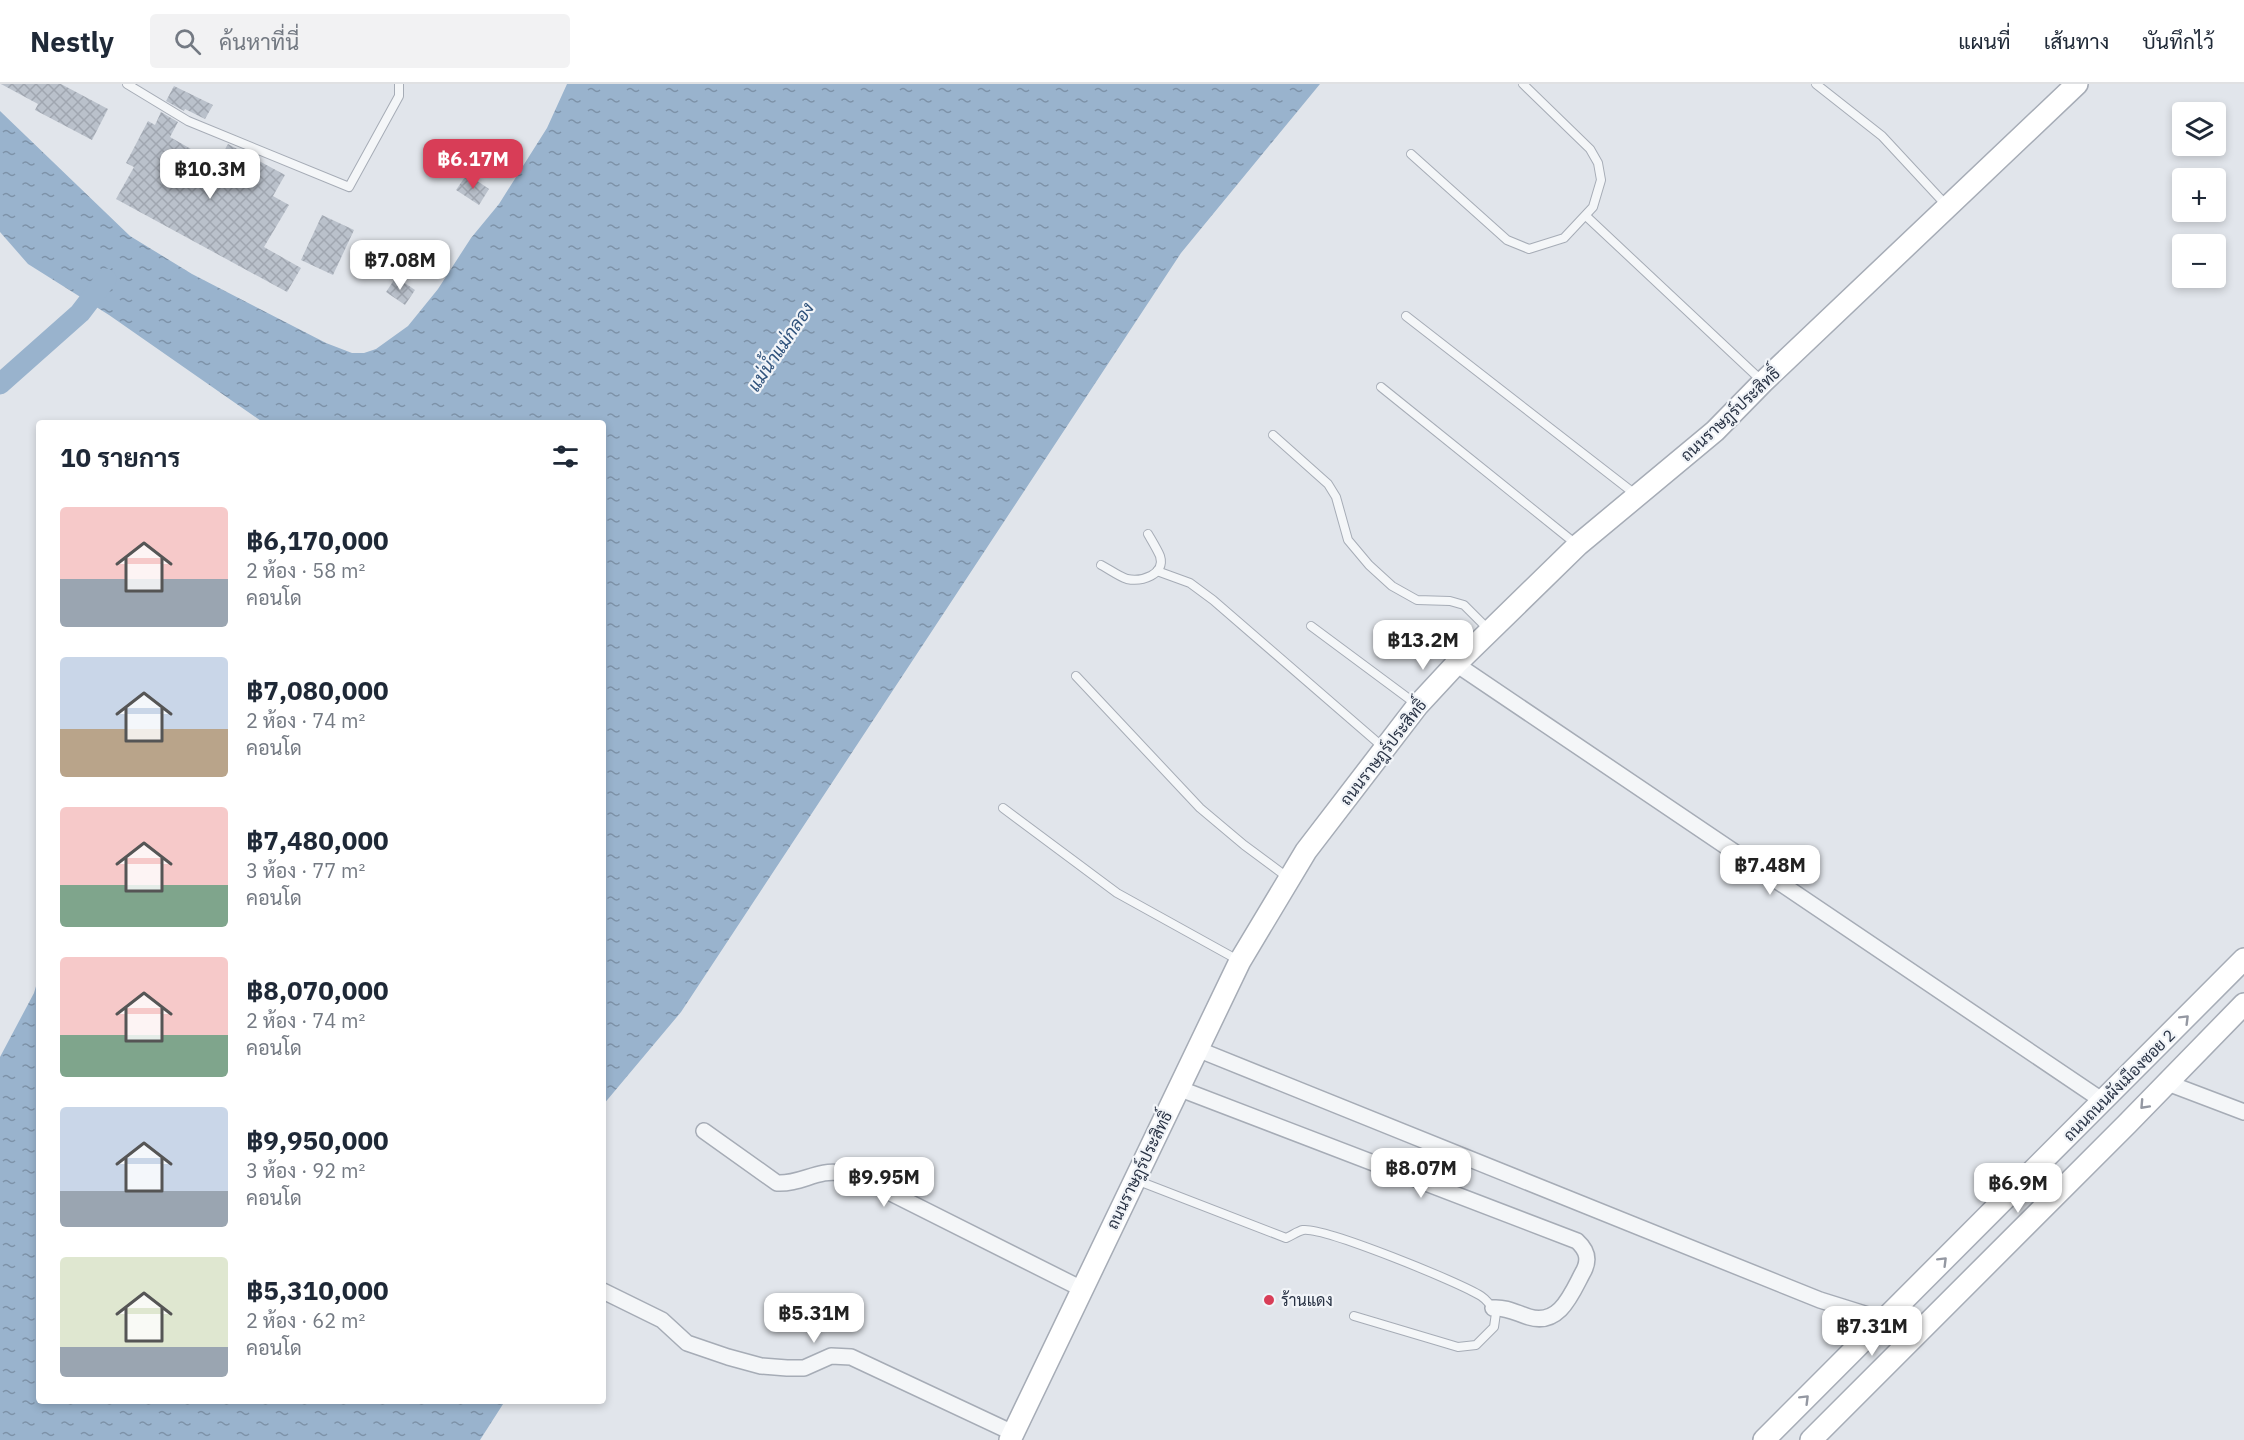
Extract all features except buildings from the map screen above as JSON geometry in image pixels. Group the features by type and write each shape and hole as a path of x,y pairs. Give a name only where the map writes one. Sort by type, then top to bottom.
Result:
{"street":[{"name":"ถนนราษฎร์ประสิทธิ์","path":"1012,1437 1240,961 1306,851 1418,705 1489,631 1578,545 1715,430 2072,86"},
{"path":"1456,664 2103,1101"},
{"name":"ถนนถนนผังเมืองซอย 2","path":"1764,1440 2244,959"},
{"name":"ถนนถนนผังเมืองซอย 2","path":"1811,1440 2244,1004"},
{"path":"1197,1049 1820,1300 1878,1326 1898,1353"},
{"path":"2165,1082 2244,1112"},
{"path":"1178,1088 1577,1241 1585,1248 1587,1266 1563,1310 1549,1317 1532,1318 1502,1308 1493,1308"},
{"path":"704,1131 777,1183 799,1181 824,1173 842,1172 858,1176 1082,1289"},
{"path":"606,1293 662,1320 687,1343 760,1366 804,1368 831,1356 851,1357 1012,1437"}],"lane":[{"path":"127,84 188,121 349,187 399,96 399,84"},
{"path":"1411,154 1507,240 1529,249 1564,238 1593,207 1601,180 1598,163 1590,148 1523,84"},
{"path":"1816,84 1882,136 1948,207"},
{"path":"1586,216 1763,382"},
{"path":"1406,316 1639,496"},
{"path":"1382,387 1578,545"},
{"path":"1273,435 1328,484 1336,497 1348,540 1369,565 1392,586 1417,600 1450,601 1464,605 1489,631"},
{"path":"1101,565 1125,578 1140,580 1154,574 1160,566 1160,557 1148,534"},
{"path":"1157,571 1190,583 1213,600 1385,749"},
{"path":"1311,626 1418,705"},
{"path":"1076,676 1200,808 1289,879"},
{"path":"1003,808 1117,893 1240,961"},
{"path":"1134,1180 1286,1238 1303,1230 1374,1251 1464,1285 1485,1298 1496,1313 1494,1327 1476,1345 1458,1347 1354,1316"}],"water":[{"name":"แม่น้ำแม่กลอง","path":"567,84 1320,84 1181,253 681,1012 606,1101 606,420 260,420 109,315 28,264 0,232 0,111 130,236 192,274 326,343 352,353 364,353 376,349 408,326 438,289 471,238 499,204 547,128"},
{"path":"36,986 36,1404 503,1404 480,1440 0,1440 0,1057"}],"waterway":[{"path":"0,384 80,313 106,279"}],"place":[{"name":"ร้านแดง","path":"1269,1300"}]}
